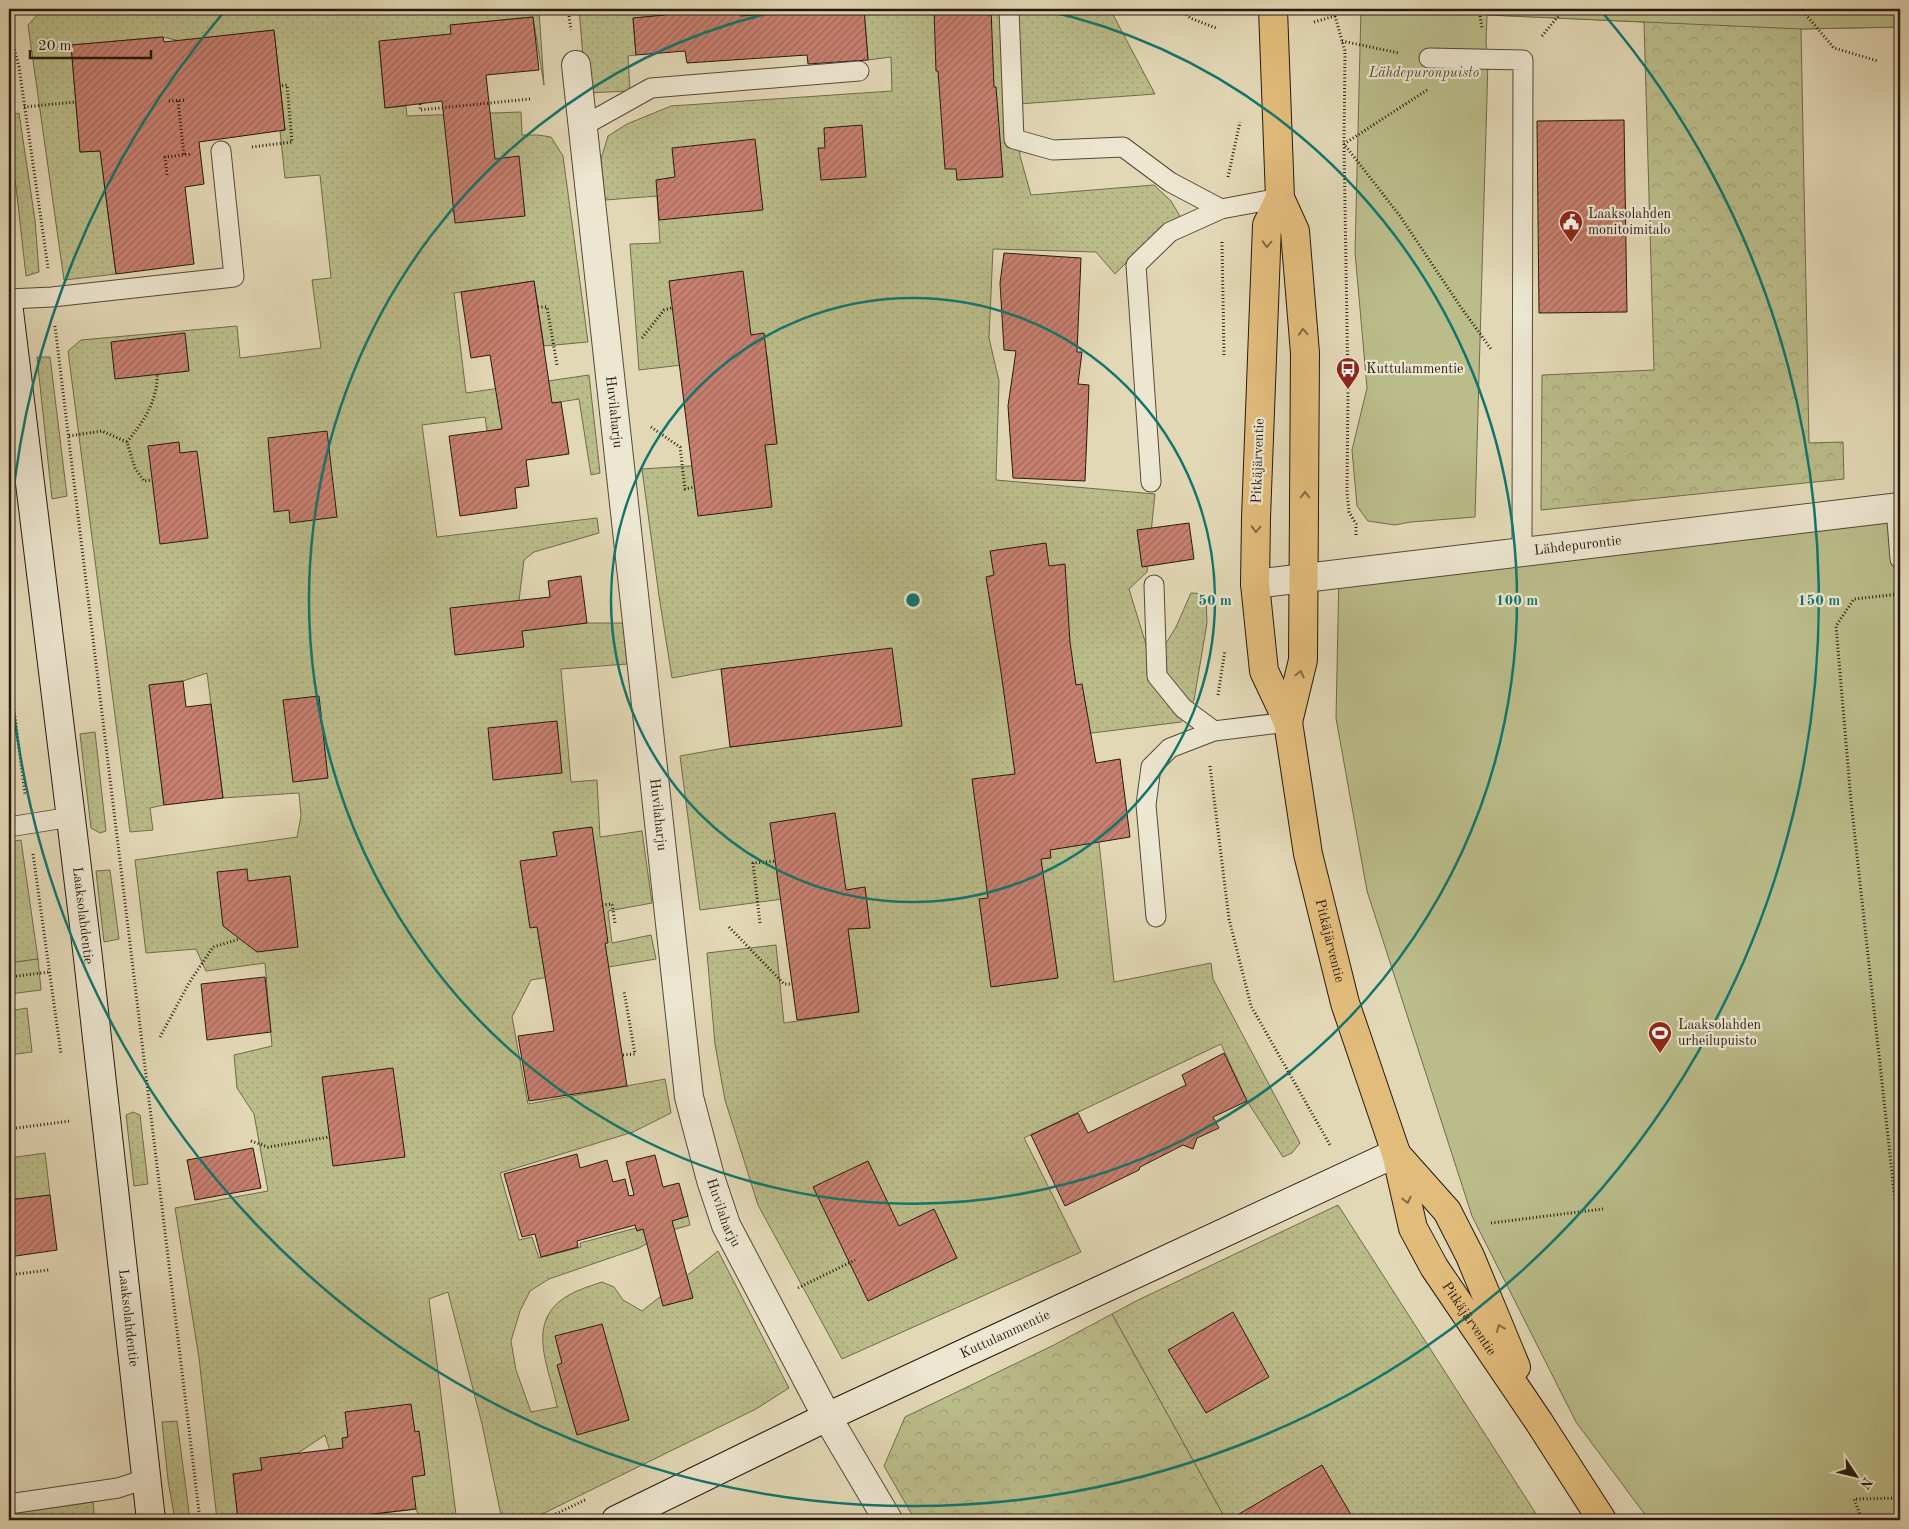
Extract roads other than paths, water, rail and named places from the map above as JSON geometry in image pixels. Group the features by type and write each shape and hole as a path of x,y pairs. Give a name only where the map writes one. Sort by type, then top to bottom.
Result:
{"main road":[{"name":"Pitkäjärventie","path":"1273,9 1280,198 1295,231 1305,353 1303,660 1288,722"},
{"name":"Pitkäjärventie","path":"1280,198 1267,225 1256,518 1256,584 1264,671 1288,722 1308,854 1345,1003 1396,1153 1413,1228 1434,1267 1539,1422 1602,1520"},
{"name":"Pitkäjärventie","path":"1396,1153 1447,1211 1470,1256 1539,1422"}],"street":[{"name":"Huvilaharju","path":"576,65 689,1097 711,1180 726,1225 827,1416 888,1520"},
{"name":"Laaksolahdentie","path":"9,311 71,817 150,1520"},
{"name":"Lähdepurontie","path":"1256,584 1898,508"},
{"name":"Kuttulammentie","path":"616,1520 827,1416 1396,1153"}],"lane":[{"path":"1009,9 1014,139 1053,150 1123,147 1170,182 1221,210"},
{"path":"1429,58 1524,60 1522,553"},
{"path":"583,126 651,88 859,71"},
{"path":"9,299 52,297 234,277 221,151"},
{"path":"1152,482 1136,265 1170,232 1221,210 1280,198"},
{"path":"1898,508 1900,559"},
{"path":"1154,584 1156,676 1183,708 1214,732"},
{"path":"1156,917 1146,805 1150,767 1170,748 1214,732 1288,722"},
{"path":"9,827 71,817"},
{"path":"9,1504 118,1488 146,1479"}],"place":[{"name":"Laaksolahden monitoimitalo","path":"1571,243"},
{"name":"Kuttulammentie","path":"1348,390"},
{"name":"Laaksolahden urheilupuisto","path":"1660,1054"}],"park label":[{"name":"Lähdepuronpuisto","path":"1424,73"}]}
